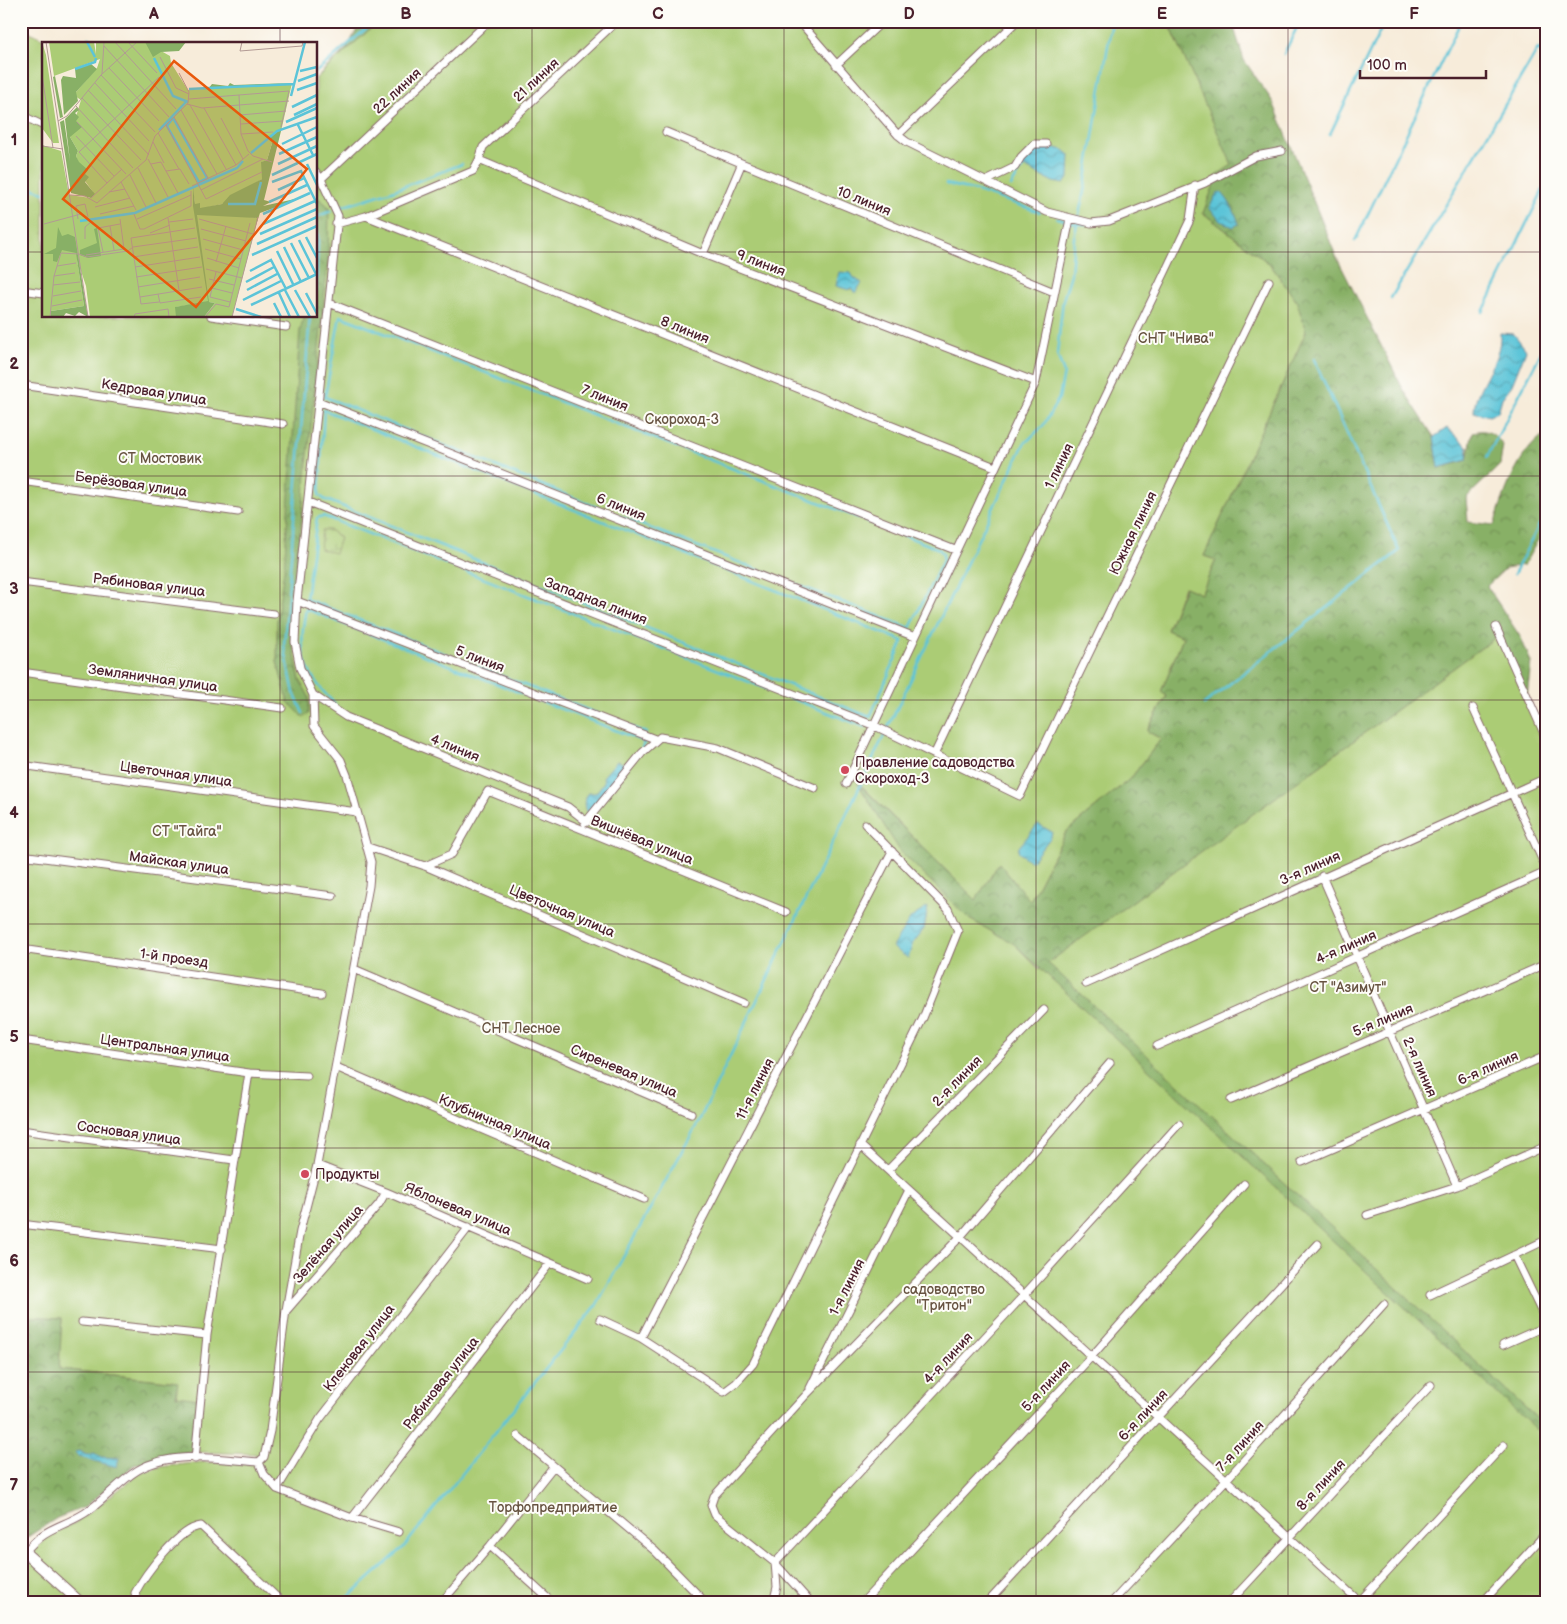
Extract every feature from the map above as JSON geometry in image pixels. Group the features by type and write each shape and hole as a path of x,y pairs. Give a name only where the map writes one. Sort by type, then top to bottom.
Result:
{"main road":[{"path":"23,1550 81,1603"}],"street":[{"name":"22 линия","path":"322,179 489,21"},
{"name":"21 линия","path":"336,224 366,216 472,171 479,160 483,147 617,21"},
{"path":"799,21 898,135 930,155 1047,212 1071,221 1109,220 1235,168 1256,156 1282,151"},
{"path":"836,65 883,21"},
{"path":"898,135 1018,21"},
{"path":"21,116 42,125"},
{"name":"10 линия","path":"666,132 741,165 1054,292"},
{"path":"986,181 1014,167 1034,144 1046,144"},
{"name":"9 линия","path":"479,160 703,254 1036,382"},
{"path":"703,254 741,165"},
{"path":"23,1550 43,1533 86,1512 140,1469 169,1460 194,1458 259,1462 264,1457 270,1431 286,1310 300,1231 317,1165 336,1068 369,886 371,862 341,760 314,726 314,695 300,668 295,642 296,601 338,216 322,179 318,174"},
{"name":"1 линия","path":"934,755 1190,220 1195,185"},
{"name":"8 линия","path":"366,216 996,467"},
{"path":"846,784 1036,382 1054,292 1071,221"},
{"name":"Южная линия","path":"1020,796 1269,281"},
{"path":"21,290 42,293"},
{"name":"7 линия","path":"329,303 956,550"},
{"path":"226,318 286,326"},
{"name":"Кедровая улица","path":"21,385 283,424"},
{"name":"6 линия","path":"318,401 914,638"},
{"name":"Берёзовая улица","path":"21,481 238,512"},
{"name":"Западная линия","path":"308,502 875,726 1020,796"},
{"name":"Рябиновая улица","path":"21,582 274,614"},
{"name":"5 линия","path":"296,601 655,739 660,737 718,748 815,788"},
{"path":"1496,627 1546,738"},
{"name":"Земляничная улица","path":"21,672 282,708"},
{"name":"4 линия","path":"314,695 346,717 568,808 587,822"},
{"path":"1473,708 1546,868"},
{"path":"578,828 587,822 655,739"},
{"name":"Цветочная улица","path":"21,765 357,812"},
{"name":"3-я линия","path":"1086,984 1322,876 1510,792 1546,778"},
{"name":"Вишнёвая улица","path":"425,866 452,854 488,792 786,912"},
{"path":"600,1319 641,1338 724,1392 736,1383 753,1364 923,1018 958,931 948,909 865,824"},
{"name":"Цветочная улица","path":"368,847 425,866 744,1003"},
{"name":"11-я линия","path":"641,1338 892,851"},
{"name":"Майская улица","path":"21,855 333,896"},
{"name":"4-я линия","path":"1158,1046 1546,872"},
{"name":"2-я линия","path":"1322,876 1457,1186"},
{"name":"1-й проезд","path":"21,949 322,993"},
{"name":"5-я линия","path":"1231,1100 1546,964"},
{"name":"Сиреневая улица","path":"354,969 691,1113"},
{"name":"2-я линия","path":"888,1170 1044,1010"},
{"name":"Центральная улица","path":"21,1040 249,1073 307,1076"},
{"name":"6-я линия","path":"1302,1162 1546,1056"},
{"path":"811,1603 775,1564 716,1515 712,1500 806,1395 961,1236 1110,1063"},
{"name":"Клубничная улица","path":"336,1068 644,1199"},
{"path":"194,1458 207,1335 249,1073"},
{"name":"4-я линия","path":"775,1564 1179,1124"},
{"name":"Сосновая улица","path":"21,1130 234,1160"},
{"path":"860,1145 1290,1536 1359,1602 1504,1445"},
{"path":"1367,1215 1457,1186 1546,1146"},
{"name":"Яблоневая улица","path":"317,1165 386,1192 588,1279"},
{"name":"5-я линия","path":"862,1603 1092,1356 1244,1184"},
{"name":"1-я линия","path":"806,1395 909,1190"},
{"name":"Зелёная улица","path":"286,1310 380,1204 386,1192"},
{"path":"21,1224 222,1249"},
{"name":"Кленовая улица","path":"277,1489 320,1419 469,1227"},
{"path":"1430,1295 1546,1240"},
{"name":"6-я линия","path":"987,1603 1318,1244"},
{"path":"1514,1255 1546,1321"},
{"name":"Рябиновая улица","path":"352,1518 550,1263"},
{"name":"7-я линия","path":"1111,1603 1227,1479 1384,1304"},
{"path":"82,1322 207,1335"},
{"path":"1503,1345 1546,1326"},
{"name":"8-я линия","path":"1230,1603 1431,1385"},
{"path":"518,1436 655,1551 706,1603"},
{"path":"259,1462 264,1474 277,1489 352,1518 399,1532"},
{"path":"441,1603 490,1546 553,1466"},
{"path":"138,1603 135,1592 143,1577 187,1529 201,1526 283,1603"},
{"path":"1482,1603 1546,1533"},
{"path":"490,1546 553,1603"},
{"path":"773,1603 777,1587 775,1564"}],"green space":[{"path":"367,21 379,21 318,76 347,48 357,29"},
{"path":"379,21 1168,21 1233,165 1203,213 1270,264 1298,302 1306,332 1204,556 1216,560 1201,594 1184,587 1167,630 1183,637 1161,692 1167,695 1147,731 1161,739 1131,778 1066,832 1030,901 976,900 860,784 969,919 1013,943 1039,969 1499,635 1546,739 1546,1603 804,1603 797,1596 790,1603 21,1603 21,1555 37,1548 49,1535 75,1523 139,1474 159,1467 202,1462 254,1464 256,1454 193,1452 176,1396 177,1382 58,1369 62,1318 21,1316 21,29 50,42 42,42 42,318 318,318 318,76"},
{"path":"1168,21 1232,21 1244,60 1273,102 1336,256 1403,389 1434,437 1439,468 1467,460 1473,432 1487,431 1503,445 1500,465 1466,498 1468,522 1494,525 1507,487 1519,463 1546,433 1546,526 1524,565 1506,568 1487,586 1521,638 1531,662 1527,697 1499,635 1048,963 1546,1427 1546,1439 1013,943 969,919 900,851 857,782 976,900 999,863 1030,901 1066,832 1131,778 1161,739 1147,731 1167,696 1161,692 1183,637 1167,630 1185,587 1201,594 1216,560 1204,556 1306,332 1297,302 1270,264 1203,213 1218,174 1232,165"},
{"path":"320,199 329,207 328,261 290,631 300,680 309,697 309,714 303,717 288,702 277,662 277,617 284,570 300,330 303,318 318,318 318,200"},
{"path":"322,530 330,530 340,538 335,553 320,549"},
{"path":"21,1316 62,1318 59,1369 178,1382 176,1396 201,1399 193,1452 134,1465 85,1507 57,1518 26,1538 21,1536"}],"water":[{"path":"1046,146 1064,150 1070,155 1069,177 1064,184 1053,182 1022,166 1025,157 1030,151"},
{"path":"1221,192 1238,220 1239,224 1233,227 1221,221 1209,208 1217,193"},
{"path":"839,272 851,273 854,278 862,283 855,293 851,288 849,290 836,286"},
{"path":"1500,333 1514,334 1526,350 1512,385 1502,398 1498,412 1489,416 1474,412 1475,402 1497,354"},
{"path":"1447,428 1468,447 1467,460 1439,468 1434,437"},
{"path":"617,761 625,764 626,767 595,802 589,813 584,806 588,793 596,793 604,782 603,777"},
{"path":"1038,824 1052,832 1051,837 1031,862 1018,852 1019,847"},
{"path":"928,907 924,929 913,943 908,958 892,947 911,918"},
{"path":"80,1451 86,1455 94,1453 101,1457 119,1458 117,1467 79,1457 75,1452"}],"waterway":[{"path":"318,70 375,21"},
{"path":"342,1603 403,1548 596,1306 699,1121 1024,444 1043,426 1059,398 1064,373 1057,354 1063,300 1071,274 1074,238 1084,191 1112,21"},
{"path":"1284,54 1300,21"},
{"path":"1330,134 1385,21"},
{"path":"1355,241 1461,21"},
{"path":"89,38 97,42"},
{"path":"1391,298 1538,49 1546,53"},
{"path":"341,207 392,191 462,164"},
{"path":"1011,186 1023,167"},
{"path":"21,183 42,192"},
{"path":"946,184 977,191 1040,212"},
{"path":"1483,312 1546,184"},
{"path":"318,216 331,211"},
{"path":"1057,218 1077,224 1086,224"},
{"path":"340,316 939,549 943,554 943,560 910,628 616,515 325,397 340,316"},
{"path":"303,713 294,693 284,646 310,318"},
{"path":"1487,457 1546,343"},
{"path":"1204,704 1399,551 1314,359"},
{"path":"324,410 903,641 870,717 324,499 319,495 324,410"},
{"path":"1514,574 1546,512"},
{"path":"646,733 306,599 317,518 323,516 865,727"},
{"path":"335,704 316,682 305,661 302,638 306,609 643,741"},
{"path":"642,748 645,740"}],"place":[{"name":"Правление садоводства Скороход-3","path":"845,770"},
{"name":"Продукты","path":"305,1174"}],"park label":[{"name":"СНТ \"Нива\"","path":"1176,338"},
{"name":"Скороход-3","path":"682,419"},
{"name":"СТ Мостовик","path":"160,458"},
{"name":"СТ \"Тайга\"","path":"187,831"},
{"name":"СТ \"Азимут\"","path":"1348,987"},
{"name":"СНТ Лесное","path":"521,1028"},
{"name":"садоводство \"Тритон\"","path":"944,1298"},
{"name":"Торфопредприятие","path":"553,1507"}]}
